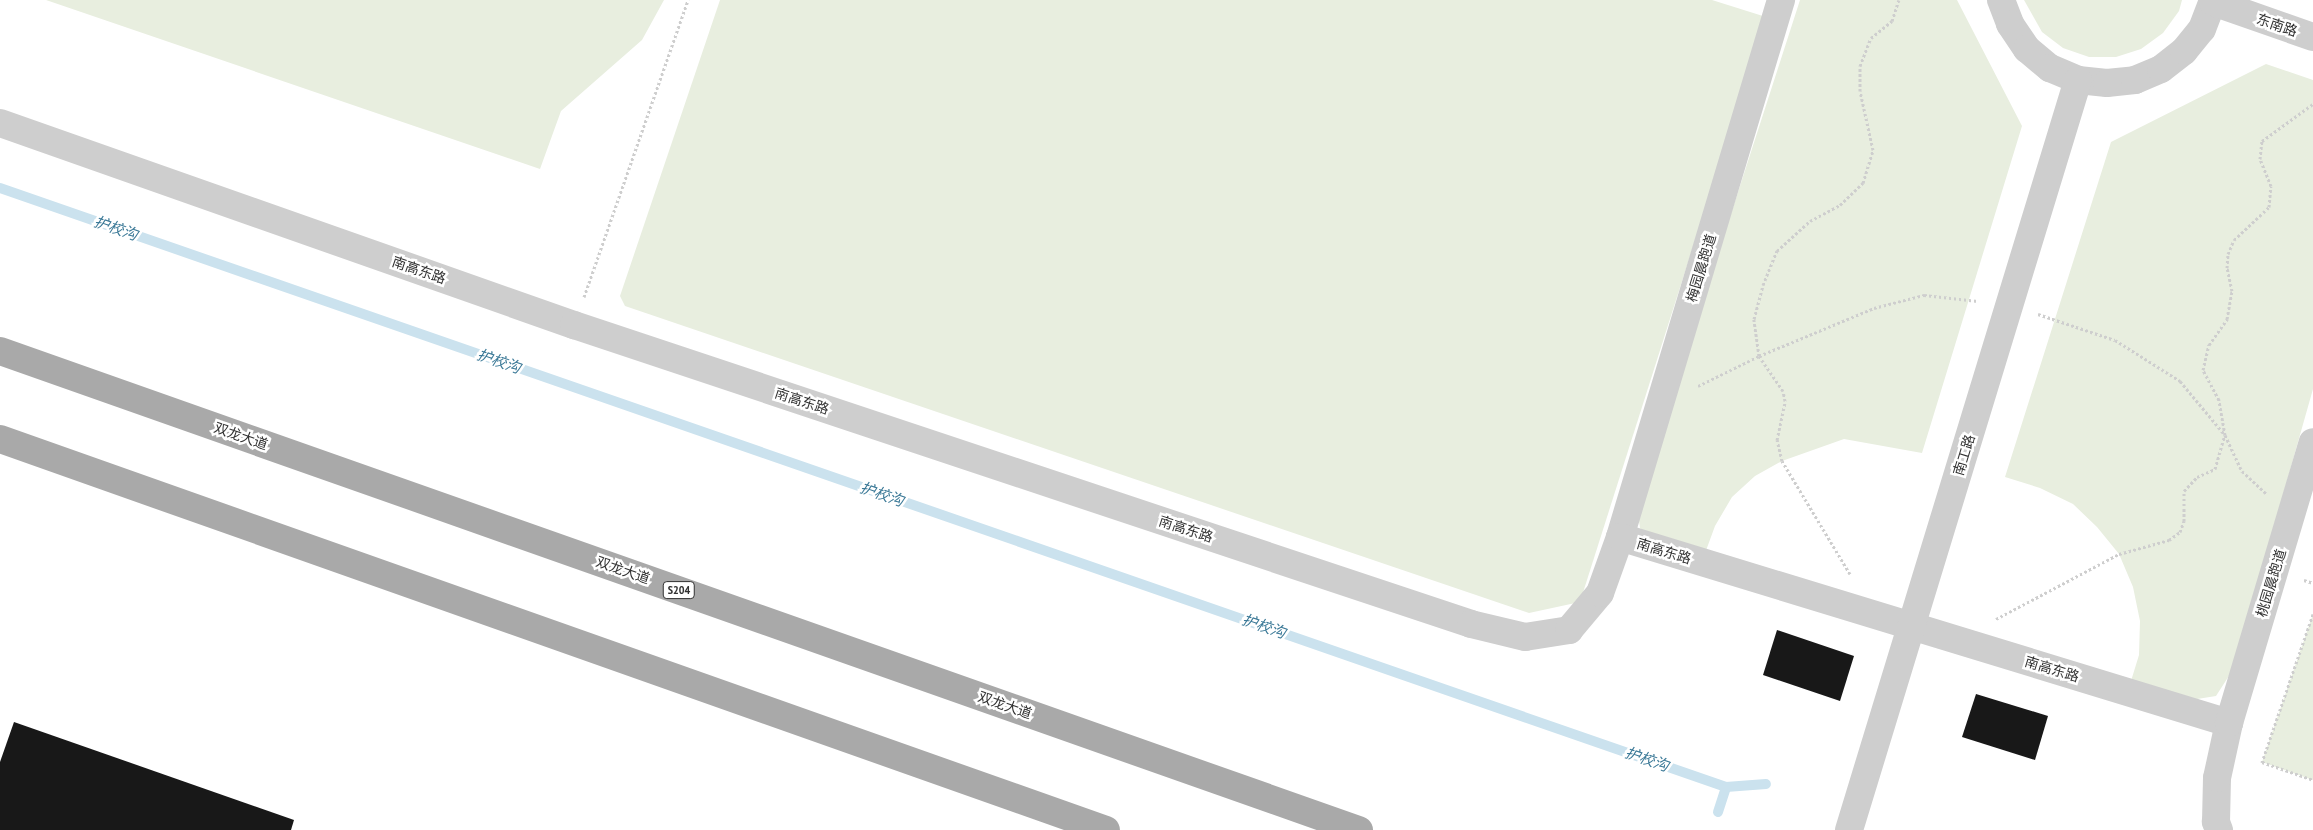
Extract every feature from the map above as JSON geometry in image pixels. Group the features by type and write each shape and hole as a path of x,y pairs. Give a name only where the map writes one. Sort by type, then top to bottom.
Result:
{"main road":[{"name":"双龙大道","path":"0,351 1359,830"},
{"path":"0,439 1106,830"}],"street":[{"name":"梅园晨跑道","path":"1620,537 1781,0"},
{"path":"2001,0 2010,24 2027,49 2050,68 2078,80 2107,83 2135,80 2161,69 2184,52 2202,29 2213,1"},
{"name":"东南路","path":"2213,1 2313,37"},
{"name":"南工路","path":"1850,830 2078,80"},
{"name":"南高东路","path":"0,123 574,325 1471,624 1525,637 1570,630 1600,593 1620,537 2229,723"},
{"name":"桃园晨跑道","path":"2229,723 2313,442"},
{"path":"2219,830 2216,822 2217,778 2229,723"}],"path":[{"path":"574,325 688,0"},
{"path":"1875,615 1782,460 1777,440 1785,401 1783,390 1759,356 1754,319 1763,285 1777,251 1810,221 1840,205 1864,183 1873,150 1860,91 1860,66 1871,38 1892,21 1899,0"},
{"path":"1957,640 2119,554 2169,540 2180,532 2184,521 2184,491 2197,477 2215,468 2225,435 2219,400 2203,370 2209,345 2227,319 2232,291 2227,268 2228,254 2234,240 2268,207 2271,186 2260,159 2262,141 2313,104"},
{"path":"2313,614 2262,762 2313,780"}],"green space":[{"path":"46,0 664,0 642,40 561,111 540,169"},
{"path":"720,0 1712,0 1766,17 1580,602 1529,613 625,306 620,296"},
{"path":"1800,0 1957,0 2022,126 1922,453 1844,439 1782,461 1755,476 1732,497 1715,526 1704,556 1649,540 1640,528 1637,505"},
{"path":"2024,0 2182,0 2179,11 2163,33 2141,49 2116,57 2089,57 2063,48 2042,32"},
{"path":"2266,64 2313,80 2313,389 2234,668 2216,696 2191,700 2131,681 2139,655 2140,621 2133,587 2119,554 2097,527 2073,504 2040,488 2005,477 2111,142"},
{"path":"2313,614 2313,780 2262,762"}],"building":[{"path":"1777,630 1854,656 1840,701 1763,675"},
{"path":"1976,694 2048,716 2035,760 1962,737"},
{"path":"14,722 294,820 291,830 0,830 0,762"}],"waterway":[{"name":"护校沟","path":"0,188 1726,787 1766,784"},
{"path":"1718,812 1726,787"}]}
